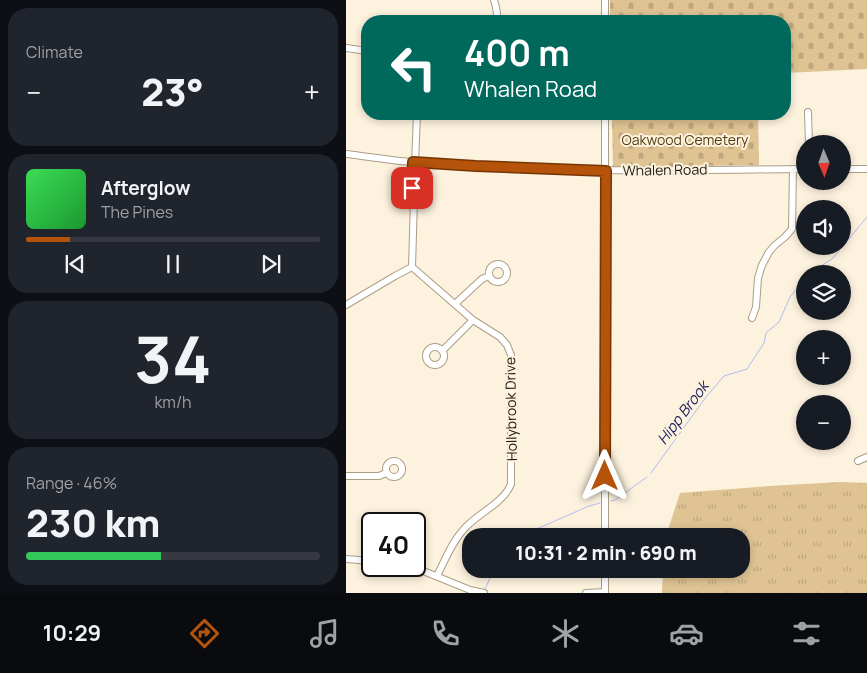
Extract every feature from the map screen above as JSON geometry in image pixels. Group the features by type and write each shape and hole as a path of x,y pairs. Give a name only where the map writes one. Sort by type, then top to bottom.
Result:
{"street":[{"path":"494,0 497,15"},
{"path":"604,0 605,15"},
{"path":"346,48 361,50"},
{"path":"808,112 809,135"},
{"path":"346,305 412,267 414,200 417,192 417,120"},
{"path":"605,120 605,528"},
{"name":"Whalen Road","path":"346,154 416,163 606,171 793,169"},
{"path":"752,318 756,307 758,278 762,264 775,245 786,237 792,229 793,169"},
{"path":"851,169 867,169"},
{"name":"Hollybrook Drive","path":"412,267 473,320 500,337 510,350 510,488 502,498 480,514 463,530 437,576"},
{"path":"455,304 482,279 489,276"},
{"path":"442,351 473,320"},
{"path":"858,461 867,457"},
{"path":"346,476 386,474"},
{"path":"346,560 361,561"},
{"path":"426,572 470,590 484,593"},
{"path":"586,593 605,593 605,578"}],"green space":[{"path":"610,0 867,0 867,69 791,73 791,15 610,15"},
{"name":"Oakwood Cemetery","path":"612,120 758,120 759,165 613,167"},
{"path":"841,482 867,483 867,593 662,593 663,578 750,578 750,528 669,528 680,493"}],"waterway":[{"name":"Hipp Brook","path":"822,265 832,259 867,217"},
{"name":"Hipp Brook","path":"651,473 706,397 724,376 747,369 764,343 766,333 779,322 790,297 796,289"},
{"name":"Hipp Brook","path":"611,501 647,477"},
{"name":"Hipp Brook","path":"539,528 600,503"},
{"name":"Hipp Brook","path":"485,589 490,578"}],"route":[{"path":"412,188 413,162 606,171 605,476"}]}
